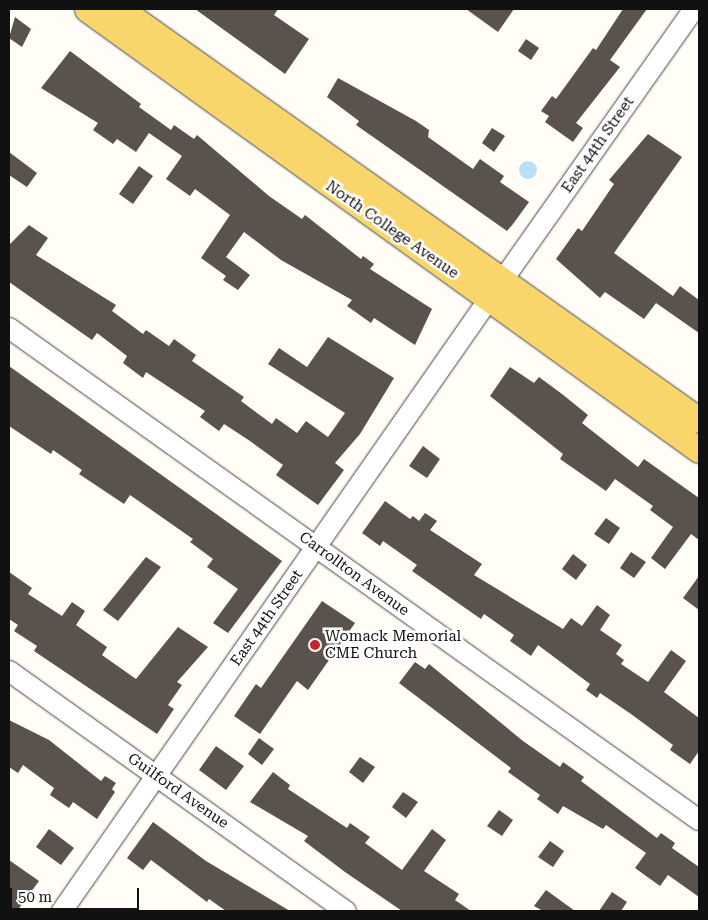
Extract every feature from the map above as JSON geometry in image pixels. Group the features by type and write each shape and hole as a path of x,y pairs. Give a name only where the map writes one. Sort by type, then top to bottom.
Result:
{"main road":[{"name":"North College Avenue","path":"87,9 496,290 699,420"},
{"name":"North College Avenue","path":"120,9 496,290 699,450"}],"street":[{"name":"East 44th Street","path":"62,911 694,9"},
{"name":"Carrollton Avenue","path":"9,328 699,820"},
{"name":"Guilford Avenue","path":"9,672 346,911"}],"water":[{"path":"528,161 534,164 537,170 534,176 528,179 522,176 519,170 522,164"}],"building":[{"path":"195,9 278,9 274,15 309,39 285,74"},
{"path":"466,9 514,9 498,32"},
{"path":"623,9 647,9 610,60 620,67 576,123 583,128 573,142 545,122 549,116 541,111 552,96 556,99 593,48 596,50"},
{"path":"15,17 31,29 22,47 9,38"},
{"path":"526,39 539,48 531,60 518,51"},
{"path":"70,51 141,104 139,107 171,130 174,125 194,139 197,135 269,196 302,219 305,215 361,259 363,256 374,264 370,269 432,309 415,345 374,318 371,323 347,306 352,300 281,260 244,232 226,257 250,275 238,290 223,280 226,276 201,258 230,215 195,189 190,196 166,179 182,156 149,133 136,152 117,139 113,144 93,130 98,123 41,88"},
{"path":"338,78 416,121 429,130 428,137 473,169 480,159 504,176 500,182 529,202 507,231 356,125 359,121 327,97"},
{"path":"492,128 505,136 494,152 482,143"},
{"path":"648,134 682,157 614,253 673,296 680,286 699,300 699,333 656,303 644,319 605,292 600,298 556,259 578,228 582,231 614,184 609,180"},
{"path":"9,152 37,173 27,187 9,175"},
{"path":"139,166 153,176 133,204 119,194"},
{"path":"29,225 48,238 36,255 116,305 112,311 143,334 146,330 169,346 174,339 196,355 192,361 244,397 241,401 272,424 276,418 297,433 306,421 328,437 345,413 268,364 279,348 307,367 328,337 394,378 360,434 335,463 344,470 318,505 276,475 283,465 250,441 224,424 219,431 200,417 205,411 146,372 143,378 123,363 127,356 97,333 92,340 9,282 9,245"},
{"path":"9,366 282,561 228,633 213,623 238,589 207,567 213,559 190,542 193,539 130,495 124,504 79,474 82,470 53,450 51,454 9,426"},
{"path":"510,367 534,383 539,377 562,394 588,415 582,423 638,467 644,459 699,498 699,540 691,534 665,569 651,558 673,527 650,510 653,506 615,479 606,491 560,459 563,454 490,396"},
{"path":"423,446 440,459 427,478 409,466"},
{"path":"385,501 410,519 413,516 419,521 425,513 437,521 430,530 482,564 474,575 563,629 571,618 582,626 597,605 610,615 600,630 622,645 616,654 624,660 621,664 648,682 671,650 686,661 664,692 699,718 699,751 690,764 670,750 673,745 631,714 600,693 597,698 586,690 590,684 538,645 531,656 510,641 514,635 484,614 481,619 412,571 417,565 383,541 380,546 362,533"},
{"path":"606,518 620,528 609,544 594,534"},
{"path":"631,552 646,562 634,578 620,568"},
{"path":"573,554 587,565 576,580 562,569"},
{"path":"146,557 161,567 118,621 103,610"},
{"path":"9,572 32,588 28,594 62,616 72,602 85,611 76,625 107,647 102,655 136,679 178,627 208,647 177,682 182,685 168,705 174,709 157,734 34,651 37,646 14,631 18,625 9,619"},
{"path":"699,576 699,610 683,598"},
{"name":"Womack Memorial CME Church","path":"322,601 355,623 308,690 297,681 260,734 234,716 256,684 261,688"},
{"path":"415,662 425,669 429,664 523,741 560,767 563,762 584,777 581,781 657,838 661,833 675,843 672,848 699,867 699,897 668,875 660,886 635,868 646,853 606,825 603,829 563,806 558,814 537,799 540,795 508,772 511,768 399,683"},
{"path":"9,720 49,740 101,781 105,776 116,783 112,789 115,792 97,819 73,802 69,808 50,795 54,788 23,765 18,773 9,767"},
{"path":"259,738 274,749 262,765 248,754"},
{"path":"216,746 244,766 226,790 199,770"},
{"path":"360,757 375,767 363,783 349,772"},
{"path":"273,772 290,785 288,789 347,828 350,823 370,837 365,843 402,870 432,829 446,840 424,871 459,894 455,900 471,911 402,911 345,872 304,841 308,836 250,802"},
{"path":"403,792 418,802 406,818 392,807"},
{"path":"499,810 513,820 502,836 487,826"},
{"path":"153,822 206,861 290,911 226,911 209,899 207,902 151,860 143,870 127,858"},
{"path":"49,829 74,848 61,865 36,847"},
{"path":"550,841 564,851 553,867 538,857"},
{"path":"9,860 39,881 17,911 9,911"},
{"path":"546,890 575,911 543,911 534,906"},
{"path":"612,892 627,902 621,911 599,911"}],"place":[{"name":"Womack Memorial CME Church","path":"315,645"}]}
